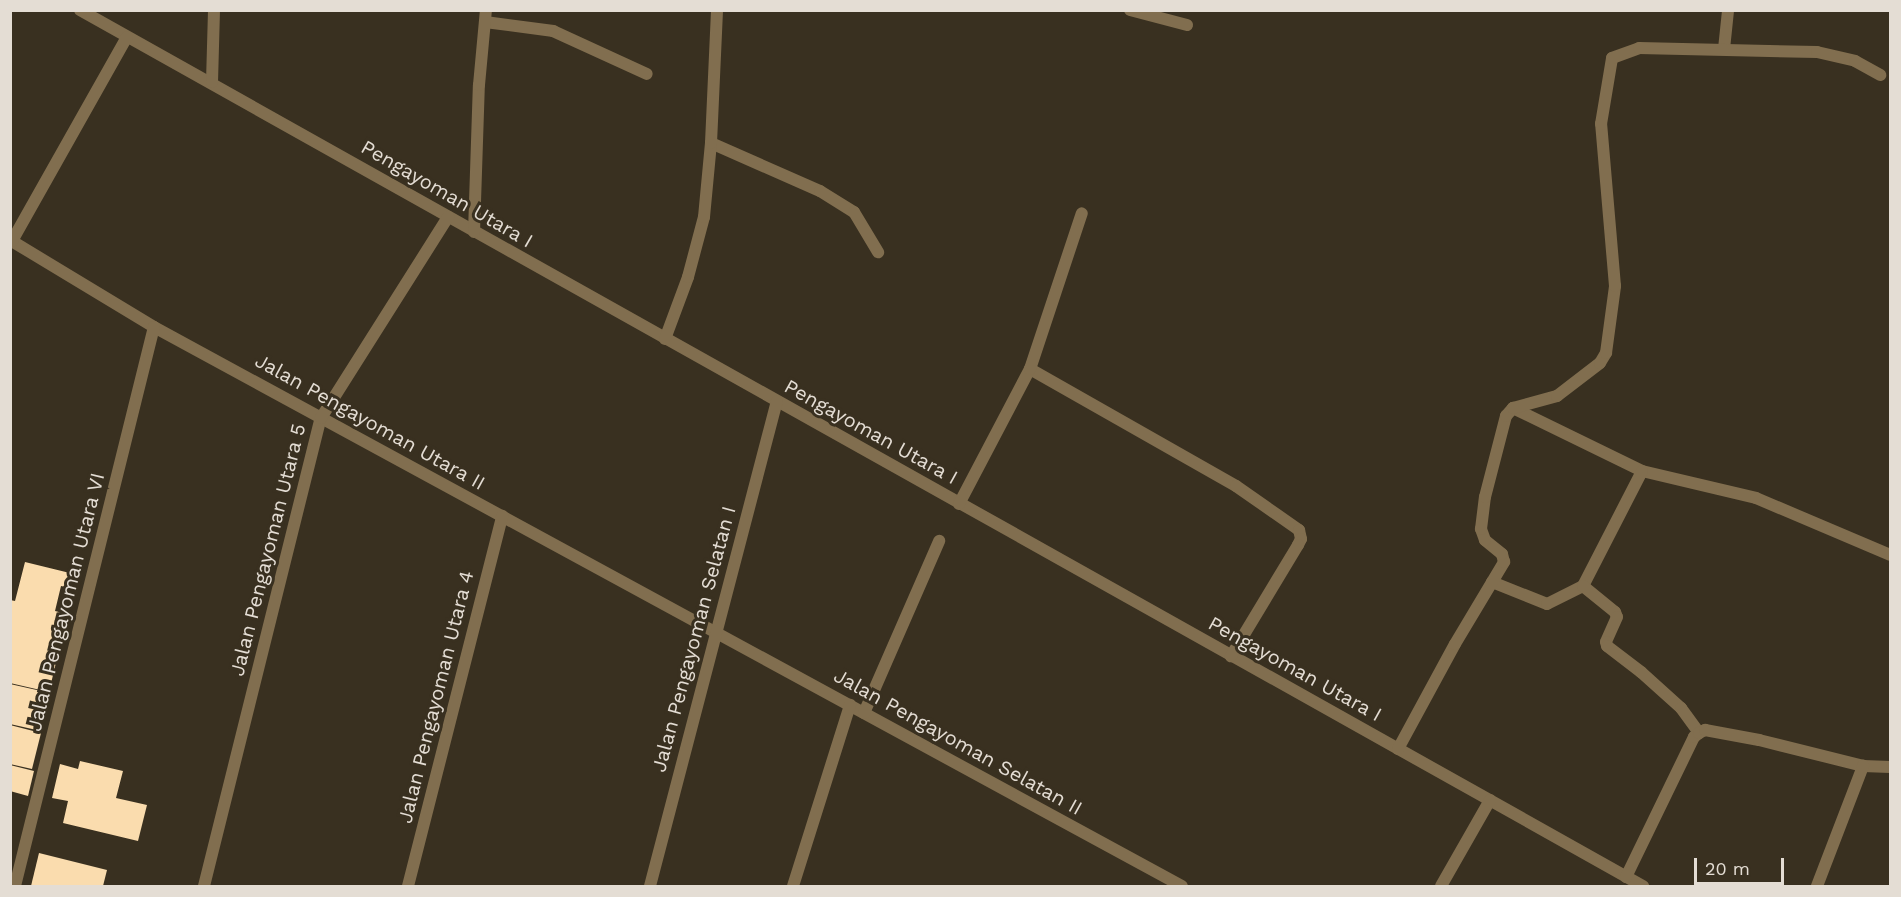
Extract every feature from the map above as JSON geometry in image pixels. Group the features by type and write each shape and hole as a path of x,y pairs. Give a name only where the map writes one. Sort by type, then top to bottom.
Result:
{"street":[{"name":"Pengayoman Utara I","path":"80,10 1644,886"},
{"path":"212,82 214,10"},
{"path":"665,339 688,277 704,217 711,143 717,10"},
{"path":"1130,10 1187,25"},
{"path":"1724,49 1728,10"},
{"path":"474,232 479,85 486,16 553,31 647,74"},
{"path":"11,241 127,37"},
{"path":"1398,749 1504,558 1485,540 1481,529 1485,497 1506,416 1514,408 1557,396 1600,363 1606,353 1615,286 1601,124 1612,58 1639,48 1817,52 1855,61 1880,75"},
{"path":"711,143 819,191 854,212 878,252"},
{"path":"959,504 1030,369 1082,213"},
{"name":"Jalan Pengayoman Utara 5","path":"204,886 321,418 448,217"},
{"name":"Jalan Pengayoman Utara II","path":"11,241 154,327 715,632"},
{"name":"Jalan Pengayoman Utara VI","path":"15,886 154,327"},
{"path":"1030,369 1236,486 1299,530 1301,539 1298,545 1231,656"},
{"name":"Jalan Pengayoman Selatan I","path":"650,886 777,401"},
{"path":"1514,408 1642,471 1756,498 1890,555"},
{"path":"1492,582 1547,604 1583,585 1642,471"},
{"name":"Jalan Pengayoman Utara 4","path":"408,886 502,516"},
{"path":"864,713 939,541"},
{"path":"1583,585 1615,612 1617,617 1606,642 1607,646 1670,698 1699,732"},
{"name":"Jalan Pengayoman Selatan II","path":"715,632 1182,886"},
{"path":"793,886 850,705"},
{"path":"1626,877 1694,737 1699,732 1705,730 1760,740 1863,766 1890,767"},
{"path":"1817,886 1863,766"},
{"path":"1441,886 1490,800"}],"building":[{"path":"25,562 78,575 75,589 61,586 55,611 67,614 58,653 46,651 58,654 49,692 10,683 10,600 15,601"},
{"path":"10,684 50,693 41,731 10,724"},
{"path":"10,725 41,733 32,769 10,764"},
{"path":"80,761 123,771 116,798 147,805 138,841 63,823 68,801 52,798 60,764 78,769"},
{"path":"10,765 34,771 28,796 10,791"},
{"path":"39,853 107,870 103,886 31,886"}]}
